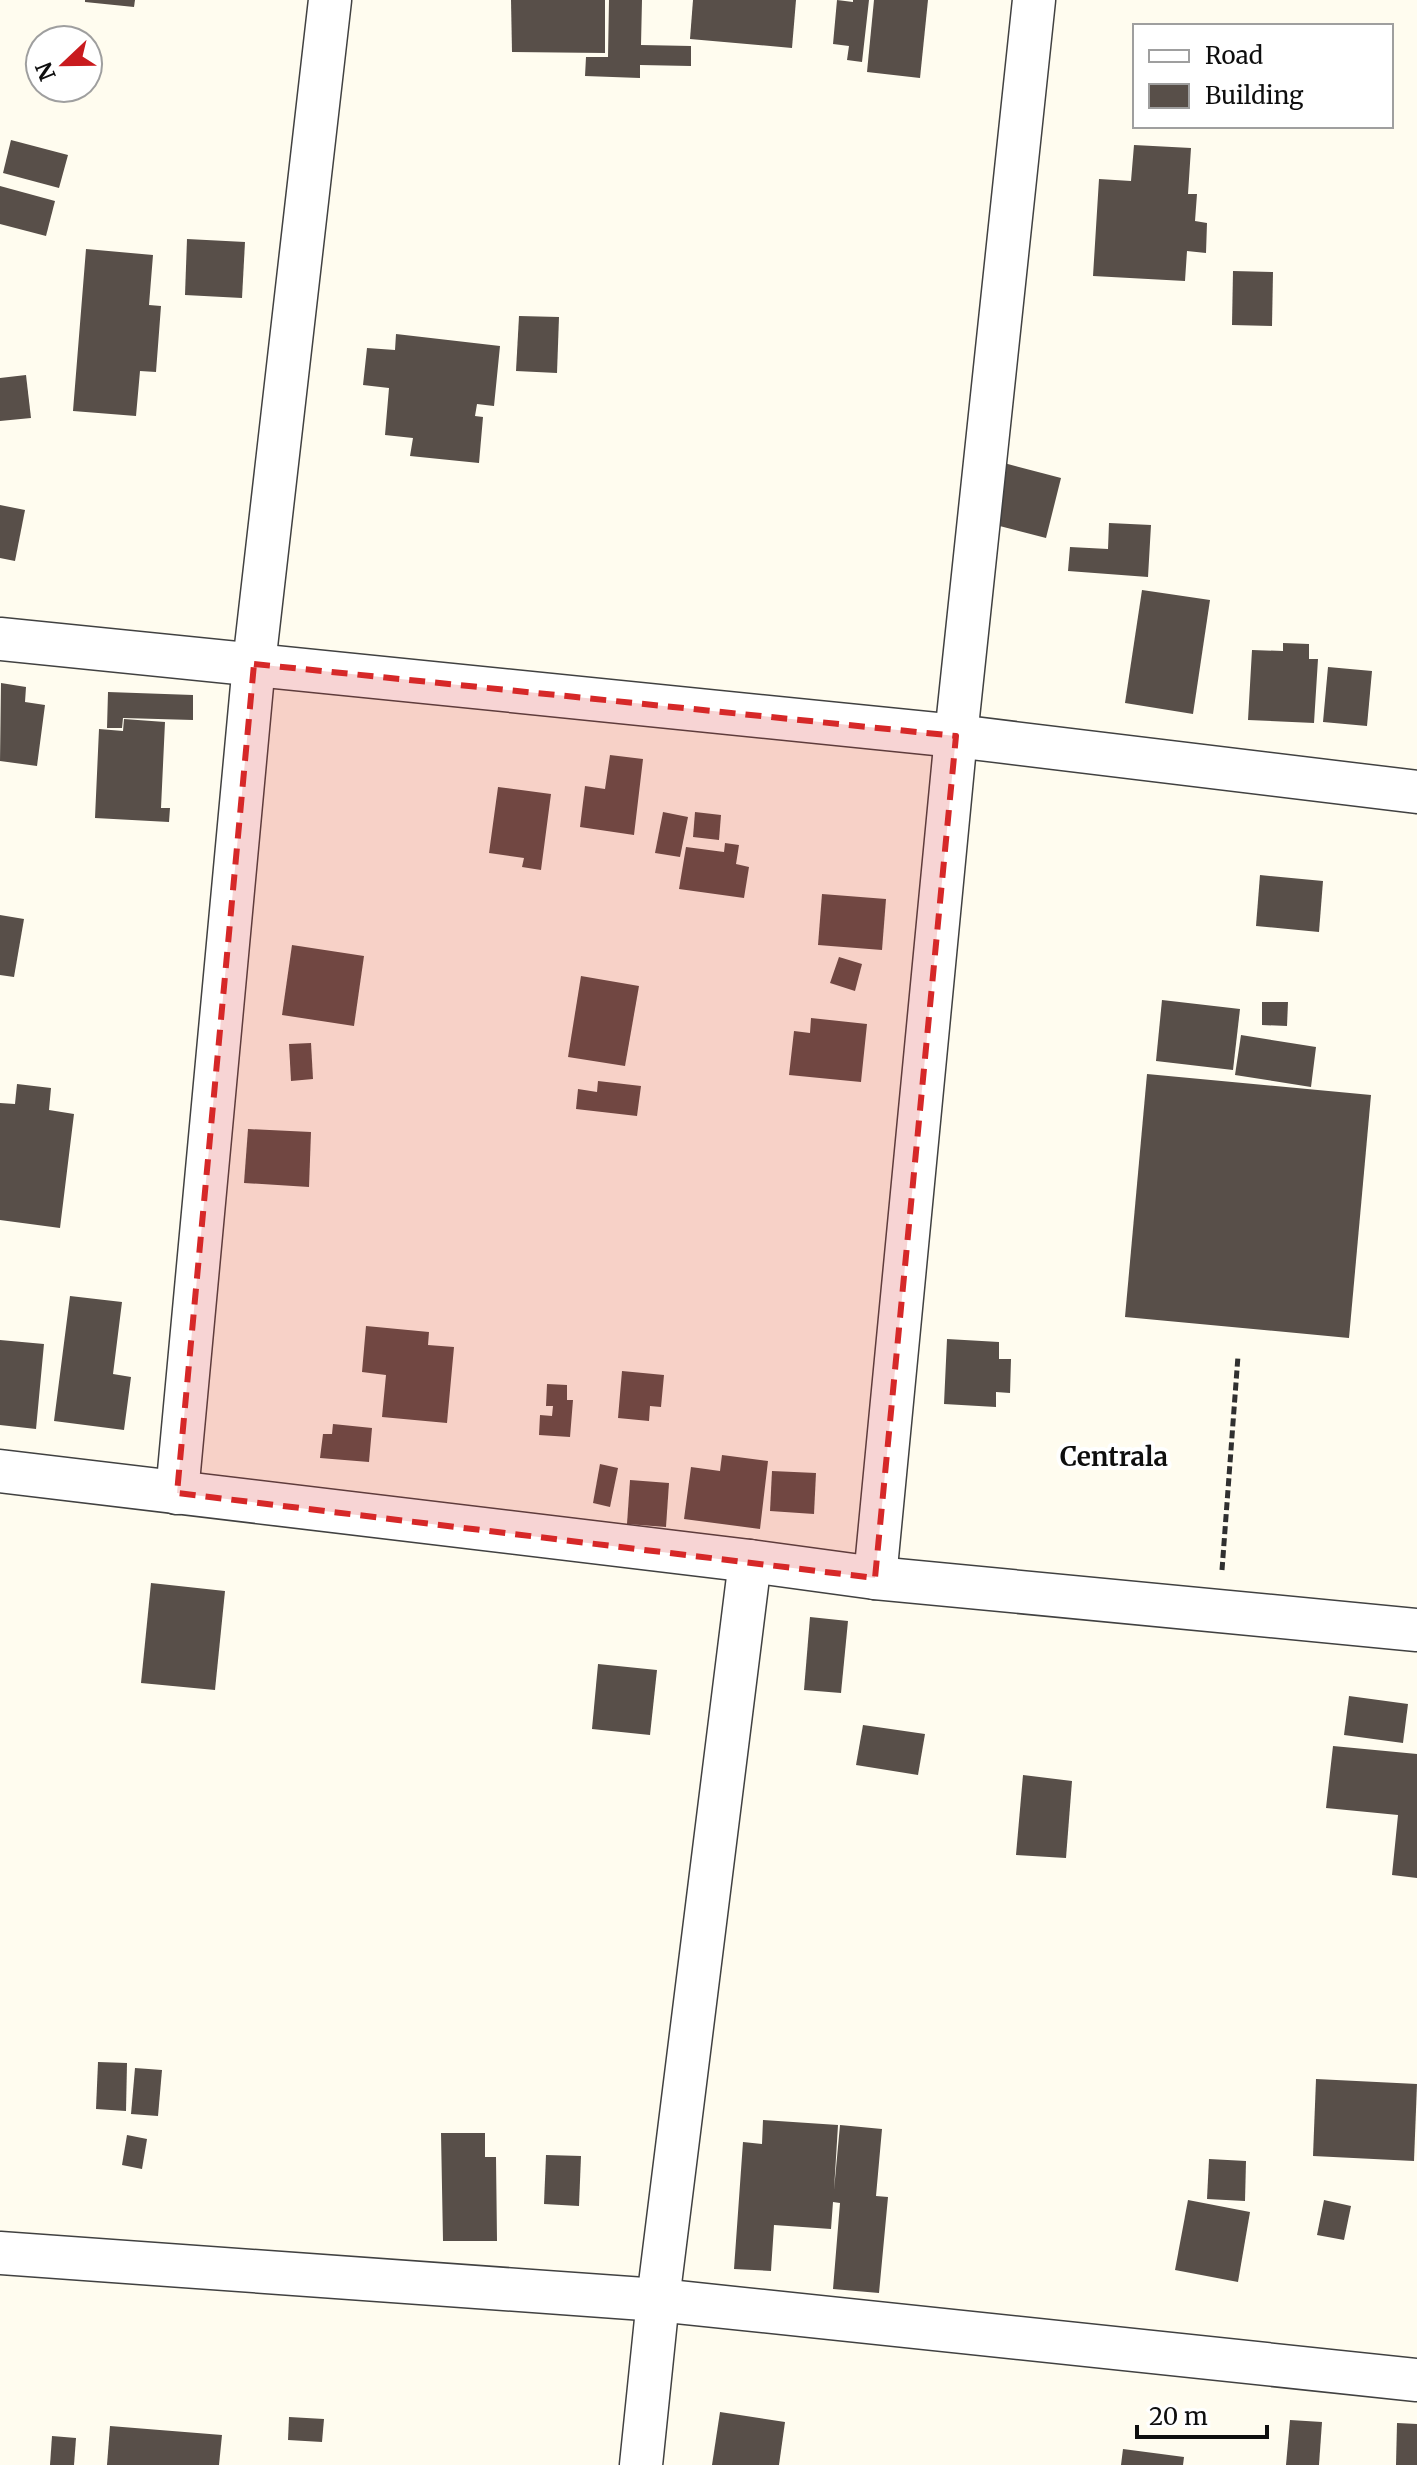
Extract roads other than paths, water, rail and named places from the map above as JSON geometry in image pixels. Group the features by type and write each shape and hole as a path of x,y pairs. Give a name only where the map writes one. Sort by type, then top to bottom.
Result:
{"street":[{"path":"177,1493 254,664 330,0"},
{"path":"875,1578 956,736 1034,0"},
{"path":"0,639 956,736 1417,792"},
{"path":"0,1471 875,1578 1417,1630"},
{"path":"641,2465 658,2300 750,1561"},
{"path":"0,2253 658,2300 1417,2380"}],"district":[{"name":"Centrala","path":"1114,1457"}]}
